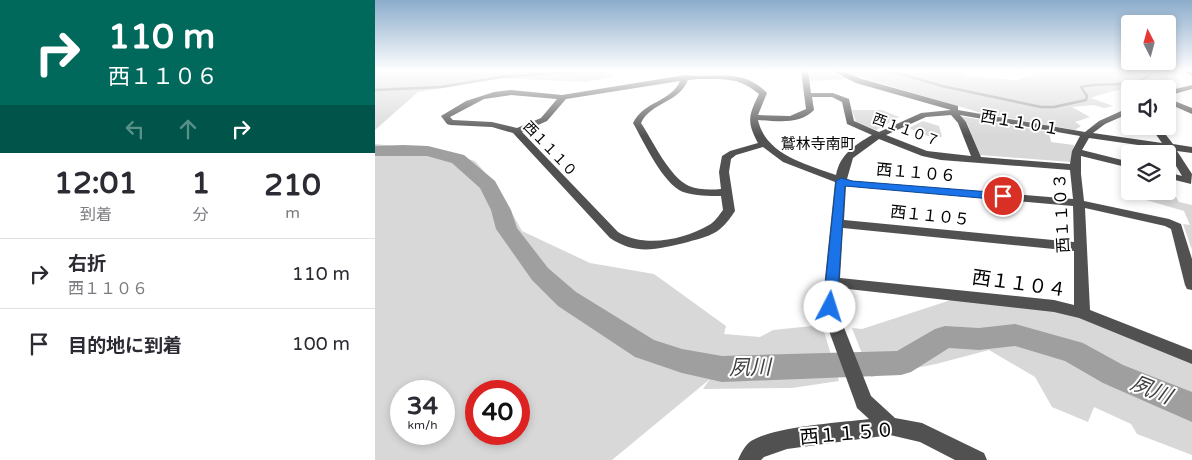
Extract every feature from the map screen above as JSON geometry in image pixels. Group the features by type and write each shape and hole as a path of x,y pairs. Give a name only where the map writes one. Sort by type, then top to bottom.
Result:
{"street":[{"name":"西１１１０","path":"510,92 480,97 445,116 450,122 509,128 516,131 613,235 637,245 655,246 694,236 715,227 729,211 724,172 726,158 733,152 764,144"},
{"name":"西１１１０","path":"521,92 563,97 591,92"},
{"path":"678,92 649,108 639,117 637,123 674,181 683,188 704,192 728,192"},
{"name":"西１１１０","path":"753,117 763,97 761,92"},
{"path":"900,92 984,116"},
{"path":"809,95 810,110 804,115 775,119 753,117 756,131 764,144 787,160 841,181"},
{"name":"西１１０７","path":"809,95 840,97 845,101 850,122 925,154 1075,167"},
{"path":"516,131 529,128 548,118 563,97"},
{"path":"1176,104 1192,111"},
{"path":"953,112 962,122 977,159"},
{"name":"西１１０１","path":"890,426 864,402 857,389 830,307 841,181 844,163 849,156 879,136 917,116 953,112 1157,145"},
{"name":"西１１０３","path":"1082,313 1079,203 1075,167 1078,152 1087,134 1100,122 1121,114"},
{"path":"1160,135 1168,145"},
{"name":"西１１０１","path":"1176,148 1192,150"},
{"path":"1078,152 1121,163"},
{"path":"1176,156 1192,181"},
{"path":"1176,177 1192,181"},
{"name":"西１１０６","path":"841,181 851,184 1079,203 1169,223 1177,227 1192,285"},
{"name":"西１１０５","path":"836,223 1080,247"},
{"name":"西１１０４","path":"833,282 1054,306 1082,313 1192,357"},
{"name":"西１１５０","path":"748,460 757,449 787,439 890,426 922,433 977,460"}],"shaded area":[{"path":"375,92 417,92 375,130"},
{"path":"912,92 1108,92 1091,98 1113,106 1104,108 1094,105 1072,107 1090,117 1075,122 1081,126 1075,130 978,112"},
{"path":"852,110 882,110 899,117 876,130 856,122"},
{"path":"960,116 1049,132 1051,142 1074,145 1071,162 980,155 967,123"},
{"path":"923,121 939,126 942,137 928,136 909,128"},
{"path":"375,144 436,150 475,161 496,185 522,231 590,263 654,274 726,326 724,334 760,337 773,330 822,325 839,381 792,388 703,389 710,379 612,460 375,460"},
{"path":"1176,197 1179,202 1192,205 1192,250 1183,224 1190,225 1184,211 1146,200 1176,200"},
{"path":"951,300 1051,309 1080,318 1192,363 1192,455 1137,434 1131,424 1094,407 1088,422 1052,407 1035,377 989,350 936,364 871,377 852,328 862,329"}],"waterway":[{"path":"972,92 1041,107 1054,107 1086,100 1087,96 1085,92"},
{"name":"夙川","path":"375,151 428,151 458,159 488,185 501,210 507,229 540,274 567,299 645,349 682,361 722,369 901,363 945,337 979,339 1015,335 1073,351 1113,374 1192,407"}],"district":[{"name":"鷲林寺南町","path":"818,144"}],"route":[{"path":"830,307 841,181 851,184 1003,196"}]}
